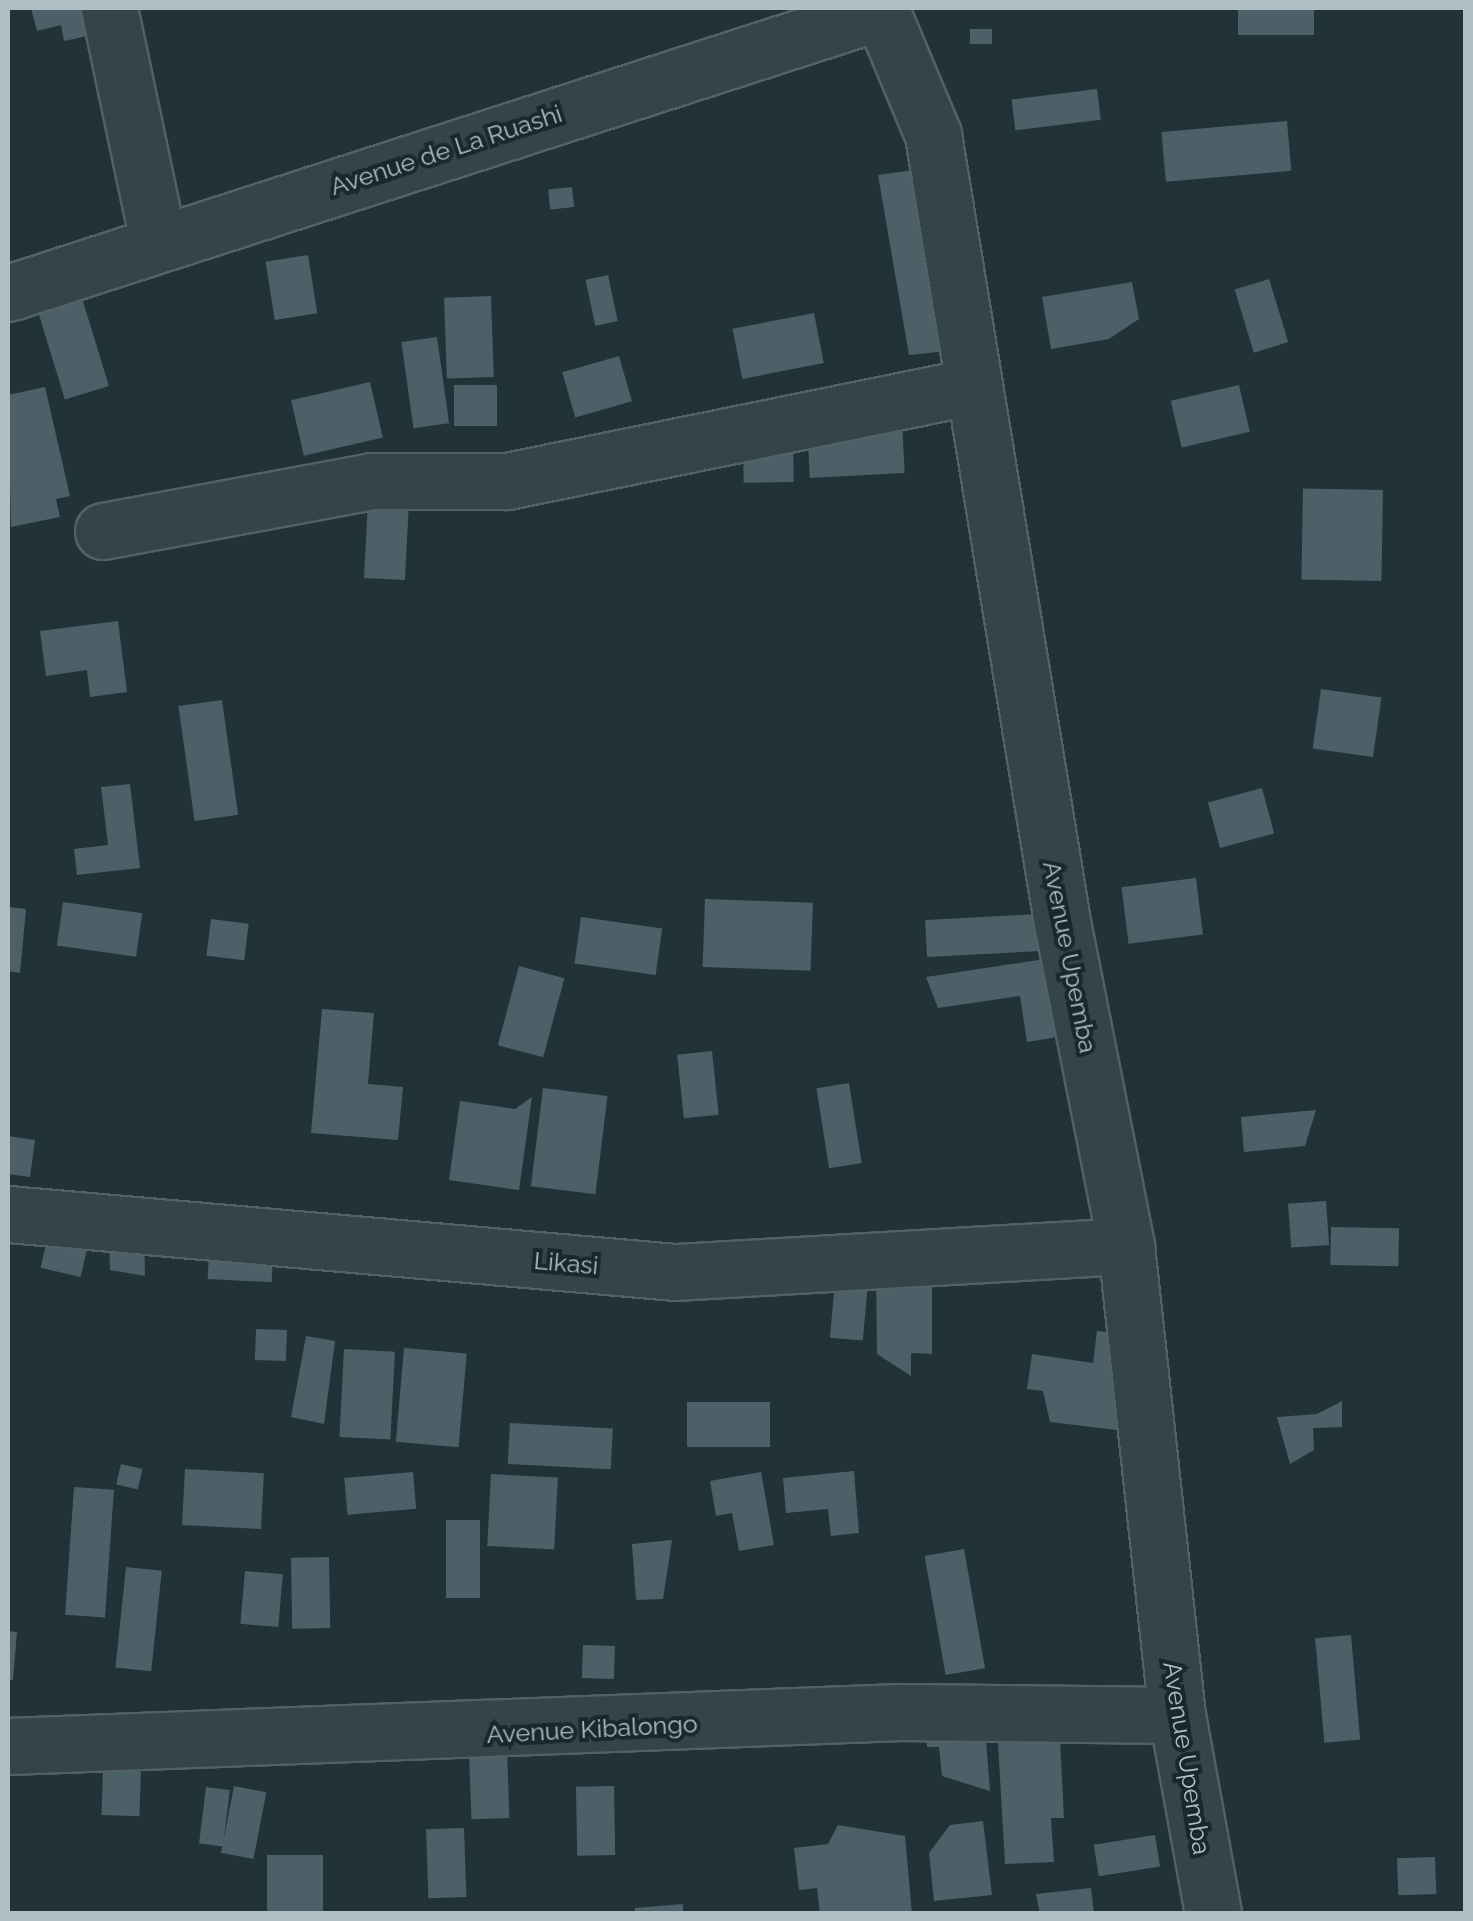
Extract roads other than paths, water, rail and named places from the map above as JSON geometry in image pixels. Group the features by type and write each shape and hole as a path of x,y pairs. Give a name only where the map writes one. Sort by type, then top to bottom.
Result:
{"street":[{"path":"109,8 158,240"},
{"name":"Avenue de La Ruashi","path":"8,292 158,240 881,9"},
{"name":"Avenue Upemba","path":"881,9 933,134 972,386 1126,1246 1177,1715 1213,1914"},
{"path":"102,530 372,482 508,481 972,386"},
{"name":"Likasi","path":"8,1214 674,1272 1126,1246"},
{"name":"Avenue Kibalongo","path":"8,1746 900,1712 1177,1715"}]}
